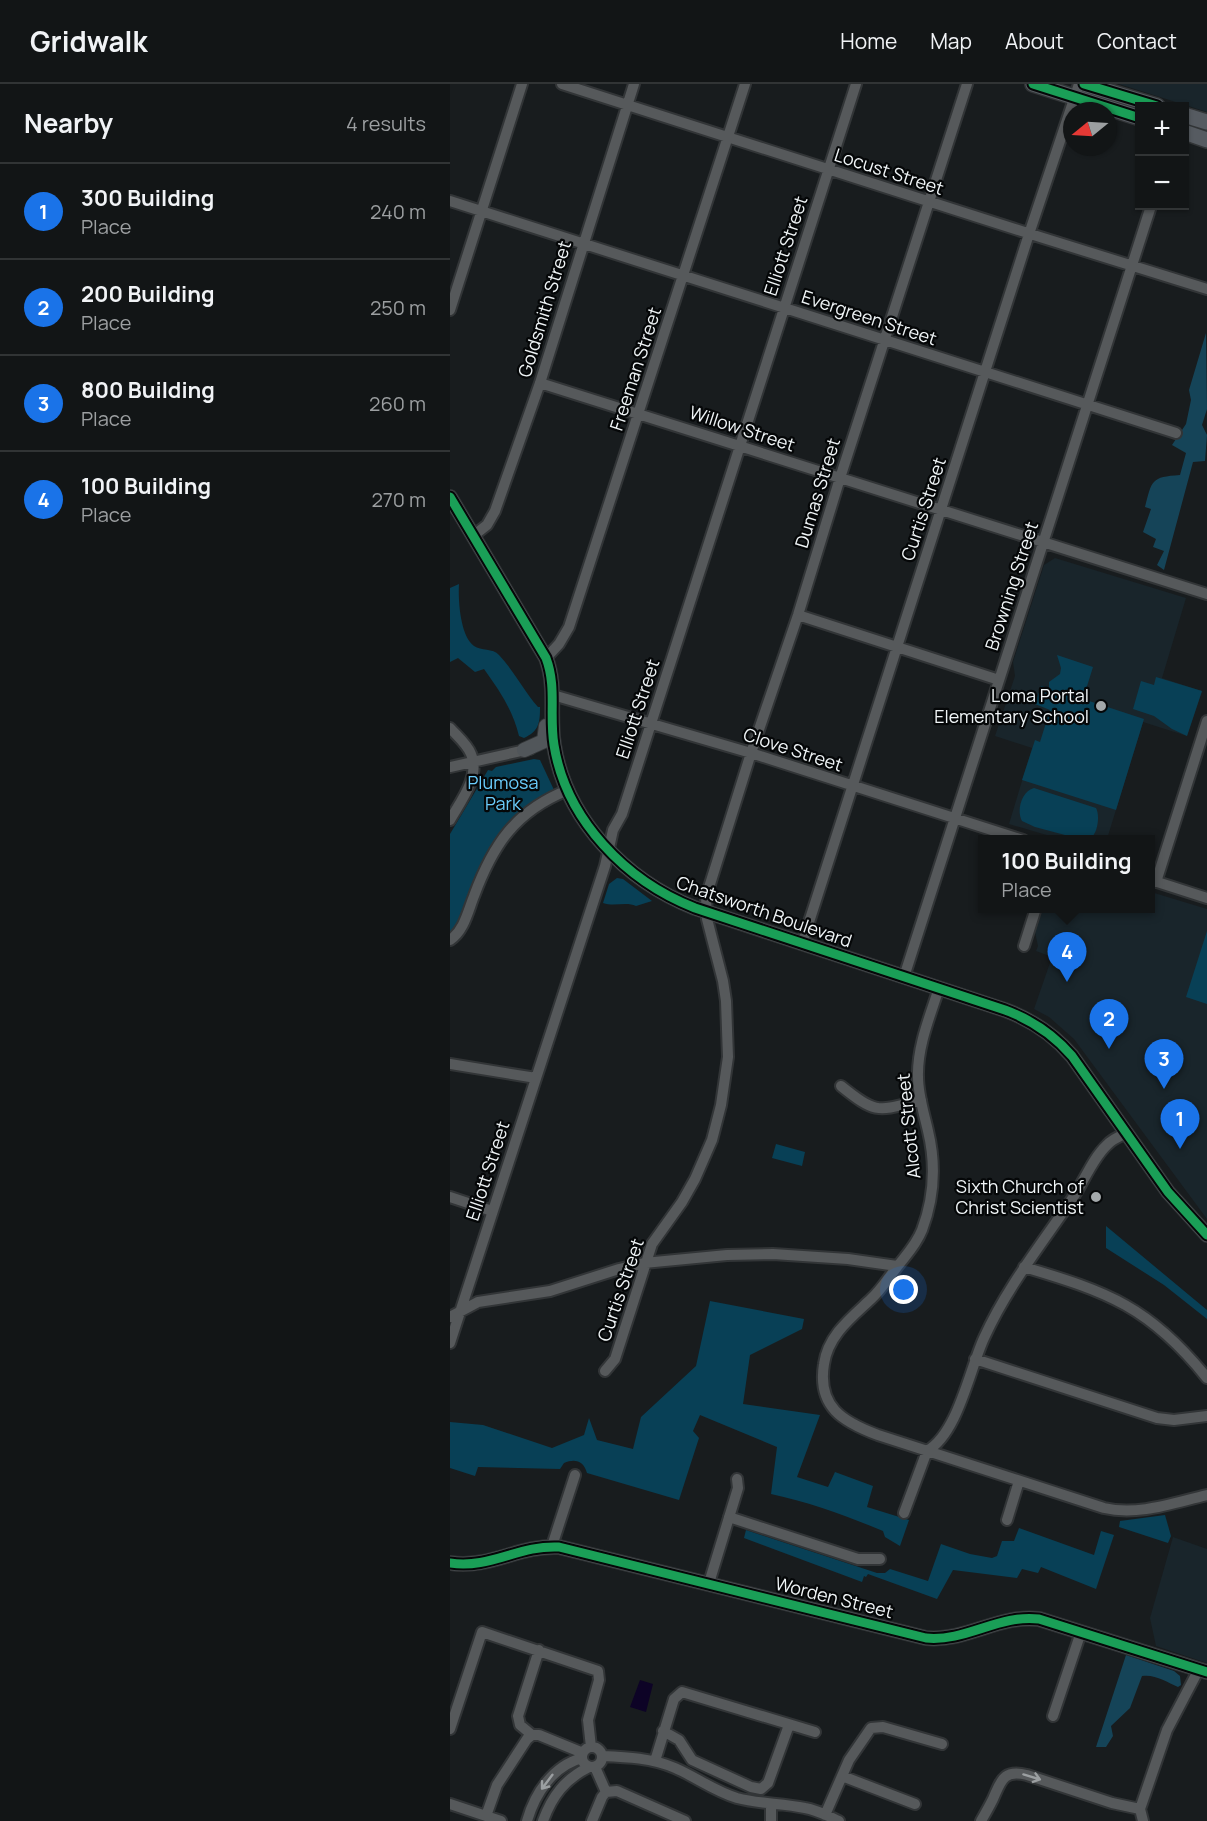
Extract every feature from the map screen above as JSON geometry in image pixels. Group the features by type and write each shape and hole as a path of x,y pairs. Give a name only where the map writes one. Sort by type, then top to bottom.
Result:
{"main road":[{"path":"1033,84 1077,91 1135,116"},
{"path":"1084,84 1144,102"},
{"path":"1189,116 1207,122"},
{"path":"1189,133 1207,140"},
{"name":"Chatsworth Boulevard","path":"450,497 546,658 552,677 554,745 568,790 588,824 609,852 631,872 658,891 706,912 939,988 1020,1016 1036,1024 1072,1056 1168,1192 1207,1235"},
{"path":"524,750 544,741 546,719 553,701"},
{"name":"Worden Street","path":"450,1563 478,1565 521,1551 552,1546 573,1549 926,1638 958,1637 1023,1617 1045,1620 1203,1671"}],"street":[{"path":"450,310 522,84"},
{"name":"Locust Street","path":"562,84 1029,234 1207,288"},
{"name":"Goldsmith Street","path":"473,536 493,515 540,383 582,243 634,84"},
{"name":"Freeman Street","path":"546,658 559,644 569,627 745,84"},
{"name":"Elliott Street","path":"450,1343 609,852 613,830 622,814 856,84"},
{"name":"Dumas Street","path":"706,912 706,897 751,753 798,615 967,84"},
{"name":"Curtis Street","path":"802,944 984,371 1077,91"},
{"name":"Evergreen Street","path":"450,201 1176,433"},
{"name":"Browning Street","path":"904,977 1133,266 1149,210"},
{"name":"Willow Street","path":"540,383 1207,594"},
{"path":"798,615 999,680"},
{"name":"Clove Street","path":"553,701 651,723 1007,835"},
{"path":"1155,878 1203,746 1207,721"},
{"path":"450,728 467,747 473,761 470,784 450,820"},
{"path":"450,767 554,745"},
{"path":"450,940 460,930 481,876 509,830 520,817 538,804 568,790"},
{"path":"1155,881 1207,898"},
{"name":"Curtis Street","path":"605,1371 615,1359 653,1241 682,1202 704,1161 715,1131 728,1057 726,1001 706,912"},
{"path":"1024,946 1035,913"},
{"name":"Alcott Street","path":"927,1451 858,1428 842,1420 830,1404 823,1382 824,1362 843,1324 881,1289 915,1246 922,1231 931,1193 933,1161 918,1081 919,1059 939,988"},
{"path":"450,1064 536,1078"},
{"path":"841,1086 864,1104 874,1108 888,1108 921,1100"},
{"path":"904,1513 927,1451 936,1446 947,1430 994,1316 1024,1267 1074,1196 1102,1149 1126,1133"},
{"path":"450,1197 492,1211"},
{"path":"450,1317 478,1302 550,1291 619,1269 691,1257 757,1254 848,1259 897,1266"},
{"path":"1024,1267 1100,1292 1142,1313 1172,1338 1207,1378"},
{"path":"975,1359 1157,1418 1174,1420 1207,1416"},
{"path":"927,1451 1095,1506 1122,1511 1150,1508 1207,1495"},
{"path":"552,1546 575,1475"},
{"path":"709,1583 738,1488 737,1479"},
{"path":"1007,1520 1019,1481"},
{"path":"729,1517 858,1558 880,1559"},
{"path":"450,1729 482,1632 592,1667 599,1672 599,1680 588,1720 588,1758 606,1792"},
{"path":"1053,1716 1081,1632"},
{"path":"532,1735 520,1725 518,1718 539,1650"},
{"path":"1143,1821 1140,1809 1167,1730 1203,1671"},
{"path":"656,1761 674,1699 678,1694 685,1692 815,1732"},
{"path":"663,1731 679,1740 692,1760 751,1787 761,1789 768,1783 789,1725"},
{"path":"825,1815 856,1748 868,1730 875,1726 883,1727 942,1744"},
{"path":"486,1816 497,1785 527,1739 532,1735 539,1735 601,1763 602,1756 656,1761 673,1767 727,1795 771,1805 800,1807 839,1821"},
{"path":"527,1821 539,1794 553,1774 568,1763 588,1758"},
{"path":"543,1821 562,1785 588,1758"},
{"path":"981,1821 1001,1780 1014,1773 1027,1775 1112,1803 1140,1809"},
{"path":"842,1776 915,1804"},
{"path":"592,1821 606,1792 617,1791 685,1821"},
{"path":"450,1804 501,1821"},
{"path":"771,1805 771,1821"}],"shaded area":[{"path":"1119,84 1207,84 1207,112 1189,106 1189,102 1176,102"},
{"path":"1206,333 1207,409 1202,425 1207,435 1205,461 1193,462 1164,570 1157,565 1164,551 1153,547 1156,539 1143,532 1151,509 1145,507 1154,482 1163,477 1180,475 1186,453 1172,445 1186,424 1191,400 1189,390"},
{"name":"Loma Portal Elementary School","path":"1055,558 1186,598 1162,678 1202,691 1187,736 1143,722 1108,835 1046,835 1009,824 1032,748 995,736 1015,676 1013,662 1044,565"},
{"path":"1155,893 1207,909 1207,1219 1074,1039 1049,1017 1034,1009 1052,957 1036,951 1038,946 1035,932 1042,913 1155,913"},
{"path":"1173,1537 1207,1549 1207,1663 1156,1646 1150,1618"},
{"path":"1126,1655 1174,1671 1180,1676 1181,1685 1178,1687 1156,1677 1142,1676 1130,1708 1111,1726 1113,1736 1106,1747 1096,1747"},
{"path":"640,1680 653,1684 646,1712 630,1707"}],"green space":[{"path":"459,584 461,617 469,641 477,648 494,651 499,655 540,707 538,726 524,738 519,736 509,709 484,669 475,672 458,658 450,662 450,588"},
{"path":"1057,655 1093,667 1083,699 1144,719 1116,810 1022,780 1035,740 1040,742 1050,710 1035,704 1041,686 1049,688 1049,682 1060,674 1061,668"},
{"path":"1156,677 1202,691 1187,736 1154,716 1133,709 1141,681 1154,685"},
{"name":"Plumosa Park","path":"534,759 540,760 554,790 524,810 501,832 484,858 469,891 460,919 450,933 450,834 488,770 492,771 496,767"},
{"path":"1034,788 1096,808 1098,823 1093,835 1065,835 1022,821 1021,802"},
{"path":"617,878 623,879 652,901 636,906 603,903 609,884"},
{"path":"1207,931 1207,1004 1186,997"},
{"path":"776,1144 805,1152 802,1166 772,1158"},
{"path":"1106,1226 1207,1310 1207,1319 1164,1285 1106,1248"},
{"path":"710,1301 804,1319 802,1329 750,1355 743,1404 820,1415 797,1477 828,1487 835,1472 873,1486 867,1507 909,1520 900,1546 885,1537 883,1531 869,1525 814,1505 771,1494 777,1447 700,1415 693,1431 699,1438 679,1500 587,1473 581,1463 575,1461 564,1463 560,1469 478,1467 475,1476 450,1468 450,1422 483,1425 552,1448 584,1435 589,1418 597,1440 633,1449 641,1417 696,1366"},
{"path":"1165,1515 1171,1536 1168,1543 1119,1527 1120,1521"},
{"path":"1019,1528 1094,1555 1101,1531 1114,1535 1096,1589 1041,1567 1038,1573 1022,1569 1017,1578 953,1570 937,1599 868,1574 864,1576 862,1582 744,1538 746,1530 877,1573 885,1573 890,1569 928,1581 941,1544 970,1554 992,1558 997,1556 1002,1541 1014,1541"}],"cycle path":[{"path":"1033,84 1135,116"},
{"path":"1084,84 1144,102"},
{"path":"450,497 546,658 552,690 554,745 561,772 571,798 603,845 646,882 695,908 1005,1010 1033,1023 1058,1041 1072,1056 1168,1192 1207,1235"},
{"path":"450,1563 479,1563 544,1547 559,1547 926,1638 955,1636 1010,1620 1039,1619 1207,1672"}],"place":[{"name":"Loma Portal Elementary School","path":"1101,706"},
{"name":"100 Building","path":"1067,982"},
{"name":"200 Building","path":"1109,1049"},
{"name":"800 Building","path":"1164,1089"},
{"name":"300 Building","path":"1180,1149"},
{"name":"Sixth Church of Christ Scientist","path":"1096,1197"}]}
